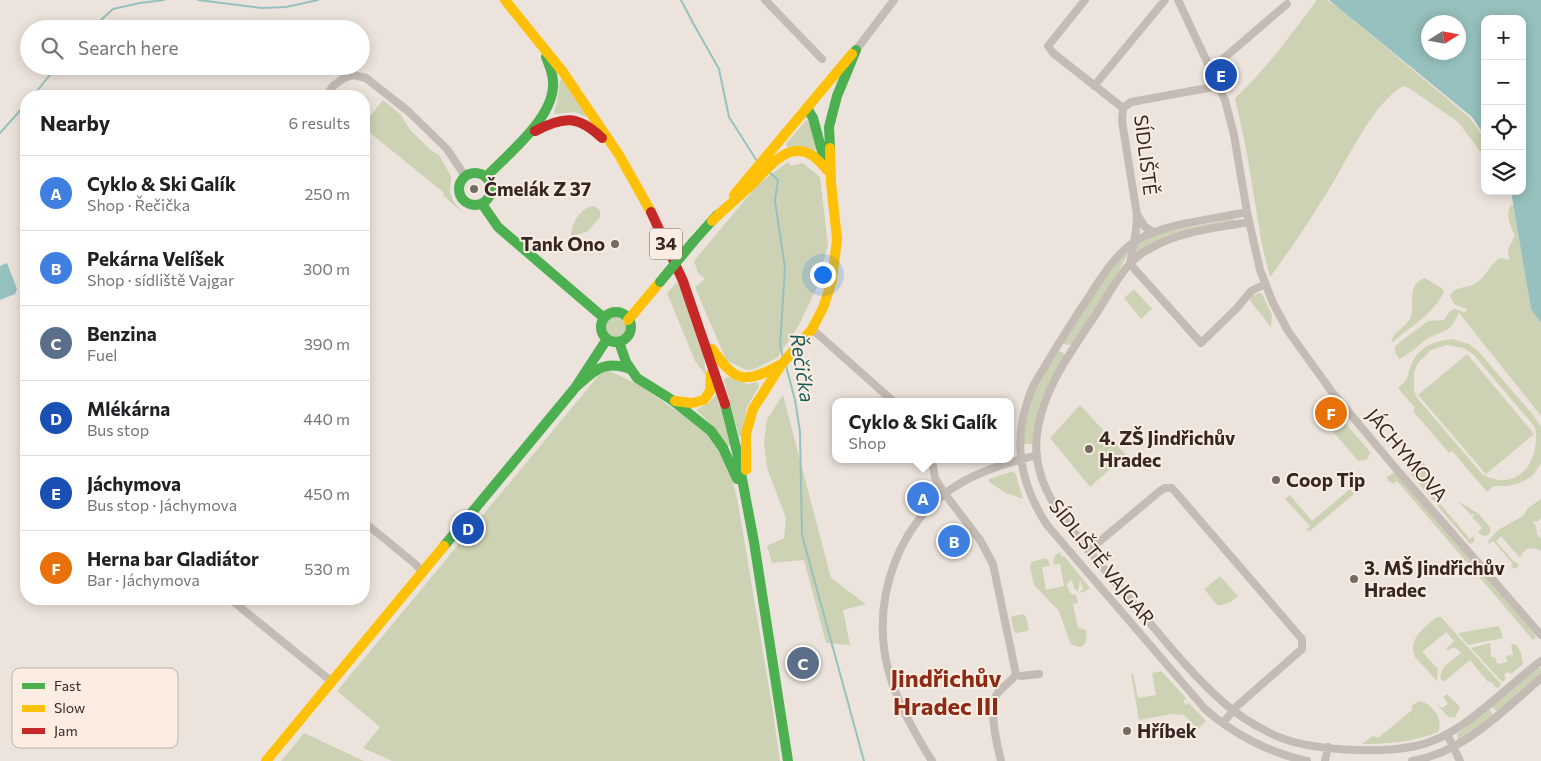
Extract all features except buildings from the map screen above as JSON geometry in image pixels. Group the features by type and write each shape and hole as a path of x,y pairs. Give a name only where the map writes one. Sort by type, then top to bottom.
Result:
{"main road":[{"name":"34","path":"504,0 563,72 619,155 658,224 683,281 704,337 727,410 746,499 788,761"},
{"path":"486,177 531,133 546,113 554,88 552,73 550,64 533,34"},
{"path":"628,320 856,50"},
{"path":"746,499 746,444 750,418 756,402 781,364 812,329 830,291 837,239 828,127 836,96 856,50"},
{"path":"807,108 821,116 828,127"},
{"path":"807,108 813,118 831,183"},
{"path":"531,133 557,120 575,120 594,129 619,155"},
{"path":"712,221 773,162 787,153 798,150 805,151 816,157 828,172"},
{"path":"479,173 486,177 490,183 491,193 486,202 471,206 462,200 459,185 465,176 479,173"},
{"path":"482,204 498,227 604,318"},
{"path":"612,313 617,313 628,320 630,331 626,338 619,342 607,339 601,326 604,318 612,313"},
{"path":"704,337 720,362 739,378 757,378 781,364"},
{"path":"266,761 575,388 607,339"},
{"path":"619,342 626,362 637,378 672,400 705,425 716,437 723,448 746,499"},
{"path":"672,400 695,404 707,398 712,383 709,354"},
{"path":"575,388 596,369 608,364 621,365 630,369"}],"street":[{"path":"856,50 894,0"},
{"path":"1085,0 1048,46 1052,53 1123,108"},
{"name":"JÁCHYMOVA","path":"1178,0 1225,100 1234,135 1249,222 1265,284 1288,331 1332,392 1541,635"},
{"path":"1094,86 1164,1"},
{"path":"770,2 822,59"},
{"path":"1211,71 1287,4"},
{"path":"330,90 344,78 353,75 366,78 408,111 447,149 465,176"},
{"name":"SÍDLIŠTĚ","path":"1130,264 1137,215 1122,124 1123,108 1131,102 1219,86"},
{"name":"SÍDLIŠTĚ VAJGAR","path":"1247,212 1154,232 1133,242 1115,258 1058,343 1031,391 1023,420 1020,446 1026,486 1047,525 1205,709 1223,723 1271,750 1307,761"},
{"path":"1137,215 1145,227 1154,232"},
{"name":"SÍDLIŠTĚ VAJGAR","path":"1249,222 1174,237 1149,248 1130,264 1072,353 1045,401 1038,428 1037,455 1040,472 1048,495 1064,520 1088,551 1196,677 1233,710 1272,734 1298,742 1353,750 1396,750 1423,744 1447,734 1487,705 1541,661"},
{"path":"1130,264 1201,343 1238,308 1251,292 1265,284"},
{"path":"812,329 890,398"},
{"path":"1058,343 1072,353"},
{"path":"1014,462 1037,455"},
{"path":"933,463 935,478 980,540 993,564 1016,674 1011,682 997,694 994,703 993,714 1000,760"},
{"path":"932,761 905,714 887,666 882,631 886,591 896,556 917,521 945,494 967,480 1012,463"},
{"name":"SÍDLIŠTĚ VAJGAR","path":"1088,551 1160,491 1169,487 1173,489 1302,639 1302,649 1233,710"},
{"path":"370,527 414,563 422,572"},
{"path":"237,605 331,681"},
{"path":"1016,674 1021,676 1039,674"},
{"path":"1412,761 1438,754 1480,730 1541,678"},
{"path":"1223,723 1233,710"},
{"path":"1447,734 1460,761"},
{"path":"1325,761 1328,747"}],"green space":[{"path":"1317,0 1326,0 1338,7 1470,118 1481,134 1481,153 1458,122 1409,88 1403,86 1381,105 1371,119 1314,213 1270,277 1262,245 1246,148 1235,98 1247,87"},
{"path":"562,78 588,116 586,117 575,112 555,114 560,80"},
{"path":"383,100 400,114 411,131 432,151 439,155 451,176 450,191 453,201 465,215 444,196 443,192 370,133 370,116"},
{"path":"806,120 810,121 818,148 814,151 788,148 786,144"},
{"path":"788,162 791,166 803,163 820,177 828,245 820,274 820,281 799,325 777,358 755,369 746,370 726,360 695,287 705,279 698,273 694,261 758,184"},
{"path":"1511,205 1514,206 1531,309 1541,323 1541,416 1459,313 1450,327 1427,339 1402,358 1399,359 1395,352 1395,347 1400,342 1428,321 1444,320 1450,311 1455,309 1467,311 1454,304 1450,296 1452,293 1455,290 1475,284 1500,258 1509,260 1508,249 1515,235 1508,216"},
{"path":"595,206 600,211 600,217 588,231 571,237 575,221 581,212"},
{"path":"1233,219 1234,222 1166,236 1136,252 1138,244 1158,233"},
{"path":"1130,250 1114,280 1073,344 1064,344 1063,342 1115,262"},
{"path":"1425,278 1443,289 1444,291 1440,299 1422,319 1393,342 1391,341 1395,334 1409,320 1412,310 1413,289 1419,281"},
{"path":"678,281 703,350 706,376 695,361 667,293"},
{"path":"1134,289 1152,309 1141,319 1124,298"},
{"path":"1259,293 1262,294 1272,315 1271,327 1250,301 1251,296"},
{"path":"616,317 623,320 626,327 623,334 616,337 609,334 606,327 609,320"},
{"path":"1452,339 1469,344 1478,351 1541,427 1541,463 1531,477 1520,483 1494,486 1487,492 1452,451 1449,453 1413,411 1415,408 1398,388 1406,380 1414,359 1422,349 1433,343","holes":["1447,345 1463,348 1473,354 1535,427 1536,440 1534,452 1524,471 1516,477 1506,480 1483,475 1417,398 1414,391 1414,372 1418,363 1431,350"]},
{"path":"1058,351 1065,355 1042,398 1033,444 1023,444 1026,420 1035,390"},
{"path":"1467,354 1534,434 1486,474 1418,395"},
{"path":"603,370 610,371 639,385 705,431 721,452 732,478 738,503 780,761 392,761 363,748 380,727 337,691"},
{"path":"728,377 747,384 757,382 759,386 747,407 742,436 739,436 724,379"},
{"path":"717,395 730,445 727,447 711,424 696,410 709,403"},
{"path":"783,395 831,578 866,604 843,610 850,645 826,643 804,560 772,563 767,546 784,538 786,518 767,468 764,442 767,419"},
{"name":"4. ZŠ Jindřichův Hradec","path":"1080,405 1126,455 1090,487 1050,438"},
{"path":"1342,419 1370,452 1366,460 1358,461 1331,429"},
{"path":"1421,457 1436,487 1430,492 1470,539 1473,536 1475,541 1470,544 1409,472"},
{"path":"1397,471 1529,626 1536,637 1533,640 1397,481 1394,484 1388,481 1387,477"},
{"path":"1014,472 1016,475 1023,499 1006,493 989,482 989,479"},
{"path":"1350,489 1354,494 1310,531 1306,530 1310,526 1285,499 1290,495 1312,521"},
{"path":"1541,499 1541,518 1533,523 1536,525 1537,534 1541,539 1541,551 1529,549 1520,558 1501,536 1496,541 1514,562 1518,564 1518,567 1514,569 1511,566 1513,564 1493,541 1489,544 1488,541 1498,530 1523,516 1528,508"},
{"path":"1458,501 1479,514 1490,527 1490,533 1486,536 1478,532 1482,528 1472,517 1475,515 1471,515"},
{"path":"1060,552 1062,557 1064,556 1090,588 1079,593 1083,589 1080,580 1078,592 1074,588 1072,580 1069,581 1067,586 1071,594 1076,595 1078,603 1073,604 1078,628 1086,630 1086,642 1079,647 1070,643 1059,611 1034,585 1030,567 1031,562 1046,558 1050,566 1042,567 1046,590 1064,586 1060,564 1054,565 1053,563 1054,557"},
{"path":"1220,576 1238,596 1230,602 1218,606 1204,589"},
{"path":"1024,614 1029,629 1017,633 1014,632 1011,618"},
{"path":"1437,617 1441,617 1501,684 1499,688 1490,681 1488,682 1470,660 1445,681 1441,680 1444,668 1461,653 1455,648 1448,651 1446,649 1454,641 1446,632 1422,652 1438,669 1437,681 1415,657 1413,645 1415,639"},
{"path":"1499,626 1503,638 1468,645 1458,633"},
{"path":"1490,643 1491,657 1495,657 1497,664 1507,662 1506,656 1513,655 1511,644 1517,645 1521,653 1523,664 1511,674 1508,672 1504,675 1506,678 1502,682 1471,648"},
{"path":"1539,667 1541,675 1498,712 1491,706"},
{"path":"1161,671 1186,698 1183,701 1186,705 1189,703 1206,721 1198,729 1184,715 1172,714 1139,720 1131,674 1133,673 1138,698 1156,695 1152,673"},
{"path":"1447,694 1460,707 1455,718 1446,715 1436,703 1442,708 1448,704 1443,697"},
{"path":"1420,701 1429,705 1436,713 1440,723 1438,732 1401,742 1362,744 1373,736 1378,738 1412,710 1412,705"},
{"path":"1489,709 1494,716 1458,739 1457,734"},
{"path":"304,733 364,761 281,761"}],"water":[{"path":"1329,0 1541,0 1541,323 1531,309 1512,195 1526,195 1526,15 1481,15 1481,130 1472,117"},
{"path":"7,263 17,289 15,294 0,300 0,266"}],"waterway":[{"name":"Řečička","path":"101,20 113,9 164,0"},
{"name":"Řečička","path":"198,0 262,8 286,7 318,0"},
{"name":"Řečička","path":"681,0 719,69 729,117 757,161"},
{"name":"Řečička","path":"38,90 50,75"},
{"name":"Řečička","path":"0,133 20,111"},
{"name":"Řečička","path":"769,172 778,180 775,201 785,268 780,346 783,357"},
{"name":"Řečička","path":"786,366 795,400 800,432 802,535 864,761"}],"traffic: fast":[{"path":"830,148 829,127 837,96 856,50"},
{"path":"486,177 527,136 545,112 553,87 546,57"},
{"path":"807,108 813,118 826,166"},
{"path":"475,173 487,177 491,189 487,201 475,205 463,201 459,189 463,177 475,173"},
{"path":"482,204 498,227 604,318"},
{"path":"693,242 717,215"},
{"path":"660,282 693,242"},
{"path":"616,312 626,317 631,327 626,337 616,342 606,337 601,327 606,317 616,312"},
{"path":"444,546 575,388 607,339"},
{"path":"619,342 626,362 637,378 672,400 711,431 723,448 737,479"},
{"path":"575,388 600,368 613,365 630,369"},
{"path":"725,404 737,452 754,542 788,761"}],"traffic: slow":[{"path":"505,0 563,72 619,155 651,212"},
{"path":"734,195 852,54"},
{"path":"746,470 746,434 753,409 781,365 812,329 823,308 832,281 837,239 831,183 830,148"},
{"path":"712,221 772,164 790,152 807,152 815,157 828,171"},
{"path":"628,320 660,282"},
{"path":"712,349 728,369 742,377 758,375 780,365"},
{"path":"675,401 692,403 704,400 710,391 711,374"},
{"path":"266,761 444,546"}],"traffic: jam":[{"path":"535,131 554,123 570,120 585,125 602,138"},
{"path":"651,212 683,281 725,404"}],"place":[{"name":"Jáchymova","path":"1221,75"},
{"name":"Čmelák Z 37","path":"474,189"},
{"name":"Tank Ono","path":"615,244"},
{"name":"Herna bar Gladiátor","path":"1331,413"},
{"name":"4. ZŠ Jindřichův Hradec","path":"1089,449"},
{"name":"Coop Tip","path":"1276,480"},
{"name":"Cyklo & Ski Galík","path":"923,498"},
{"name":"Mlékárna","path":"468,528"},
{"name":"Pekárna Velíšek","path":"954,541"},
{"name":"3. MŠ Jindřichův Hradec","path":"1354,579"},
{"name":"Benzina","path":"803,663"},
{"name":"Hříbek","path":"1127,731"}],"district":[{"name":"Jindřichův Hradec III","path":"946,693"}]}
